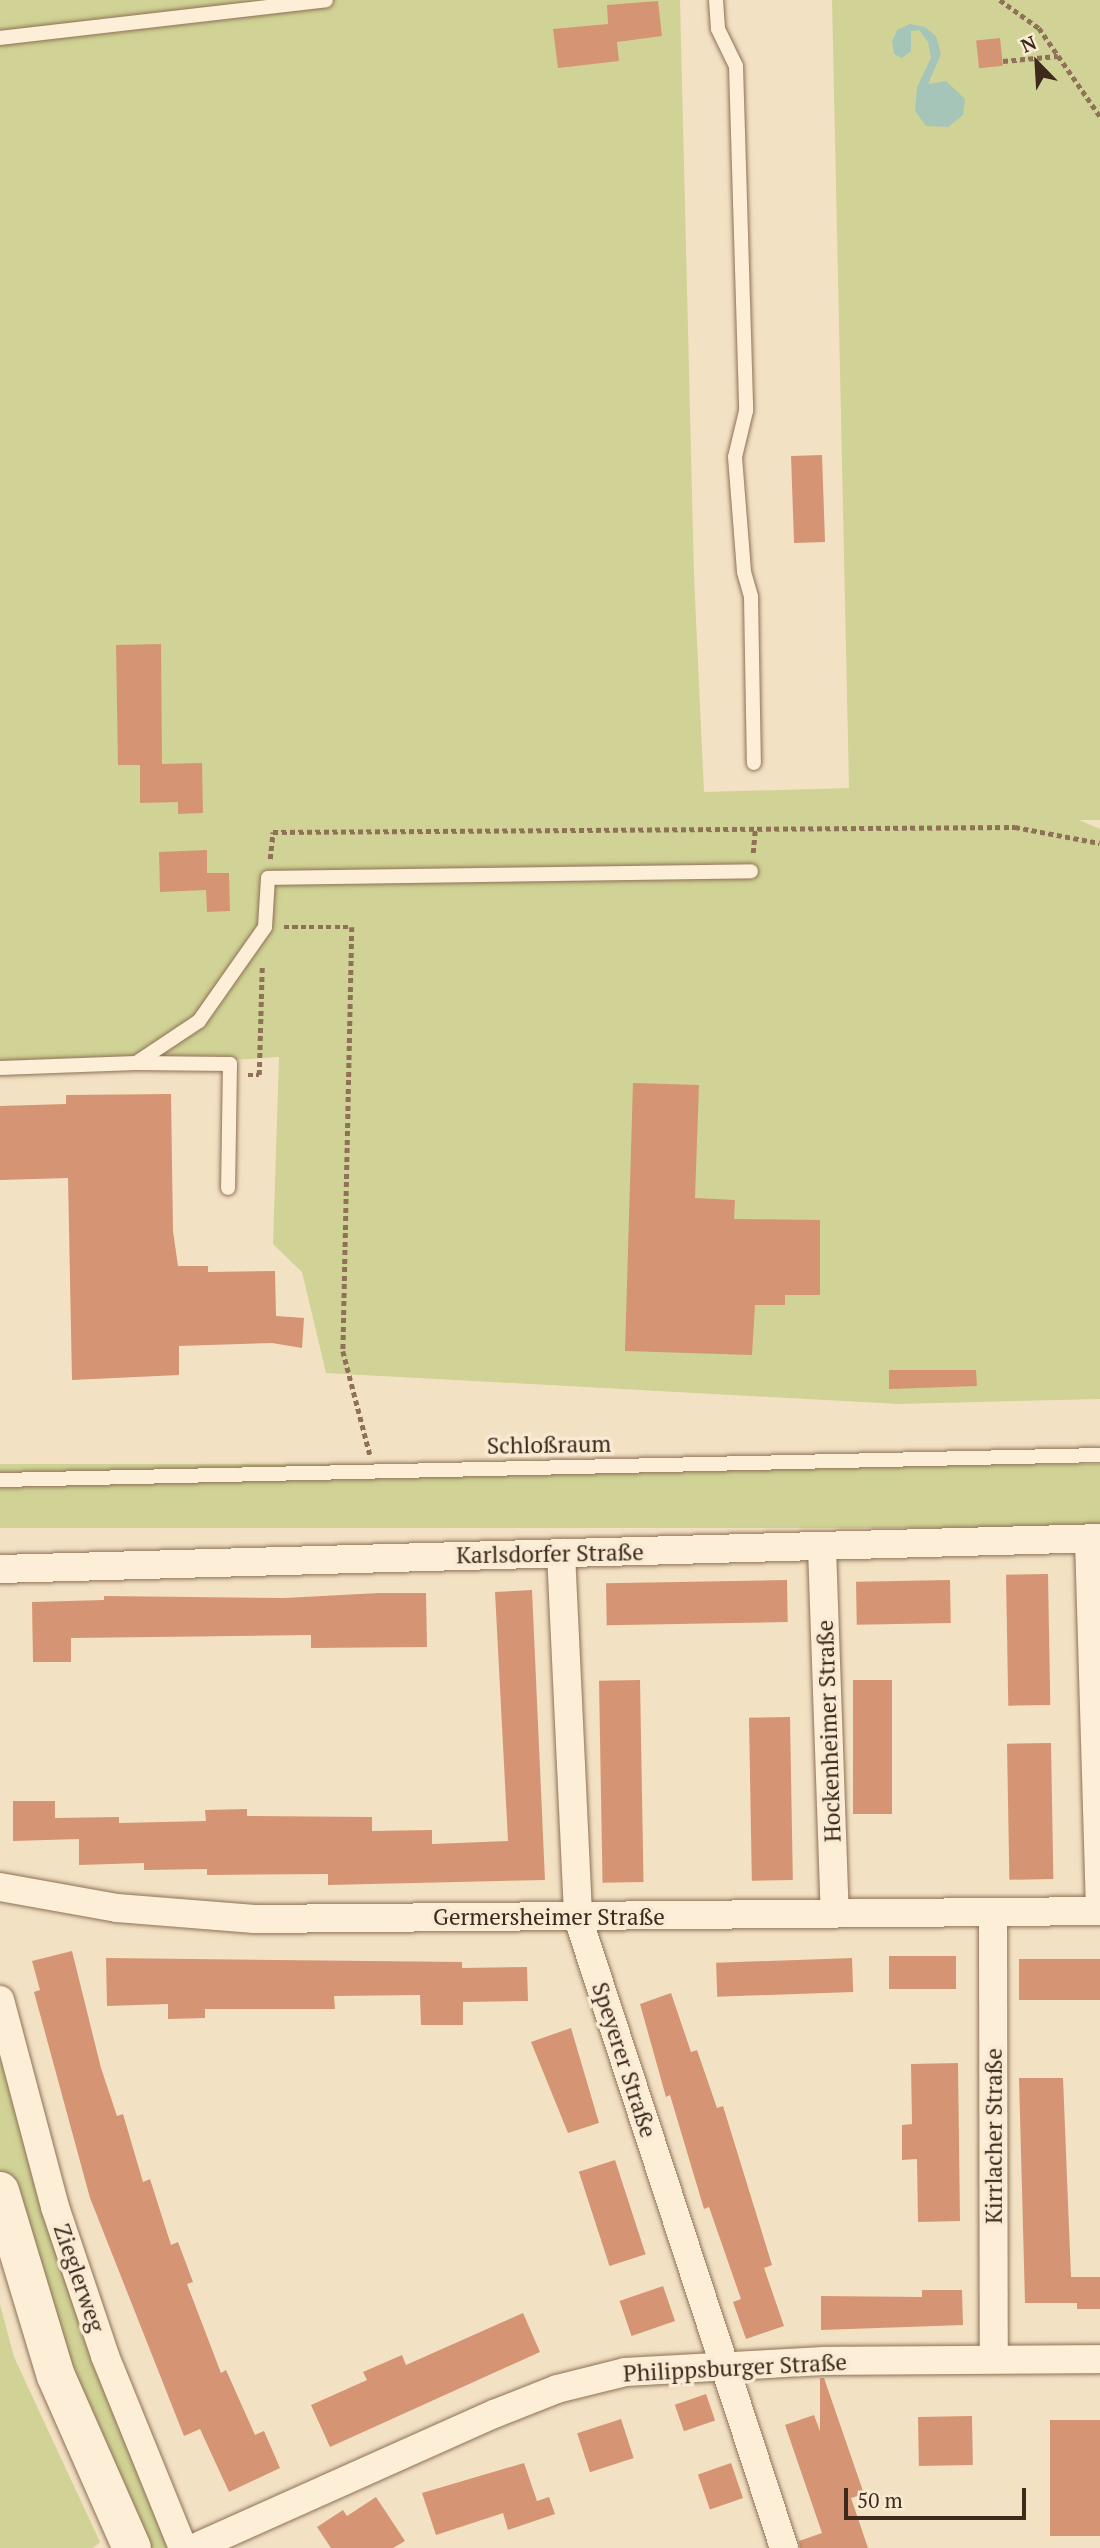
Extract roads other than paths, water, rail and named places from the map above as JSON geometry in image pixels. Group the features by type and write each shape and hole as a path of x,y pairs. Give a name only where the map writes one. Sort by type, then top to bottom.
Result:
{"main road":[{"path":"0,2191 56,2376 132,2548"}],"street":[{"name":"Karlsdorfer Straße","path":"0,1569 1095,1539"},
{"path":"1095,1539 1100,1911"},
{"name":"Hockenheimer Straße","path":"822,1548 835,1913"},
{"name":"Speyerer Straße","path":"561,1553 578,1918 784,2548"},
{"name":"Germersheimer Straße","path":"0,1887 51,1899 186,1916 578,1918 1100,1911"},
{"name":"Kirrlacher Straße","path":"993,1913 994,2359"},
{"name":"Zieglerweg","path":"0,2000 55,2207 106,2356 183,2548"},
{"name":"Philippsburger Straße","path":"194,2548 334,2482 557,2389 625,2372 724,2364 1100,2359"}],"lane":[{"path":"0,38 326,0"},
{"path":"716,0 718,29 736,66 746,411 735,457 744,572 751,597 754,763"},
{"path":"136,1063 199,1021 253,948 265,927 268,878 751,871"},
{"path":"0,1068 136,1063 230,1064 228,1188"},
{"name":"Schloßraum","path":"0,1480 1100,1455"}]}
